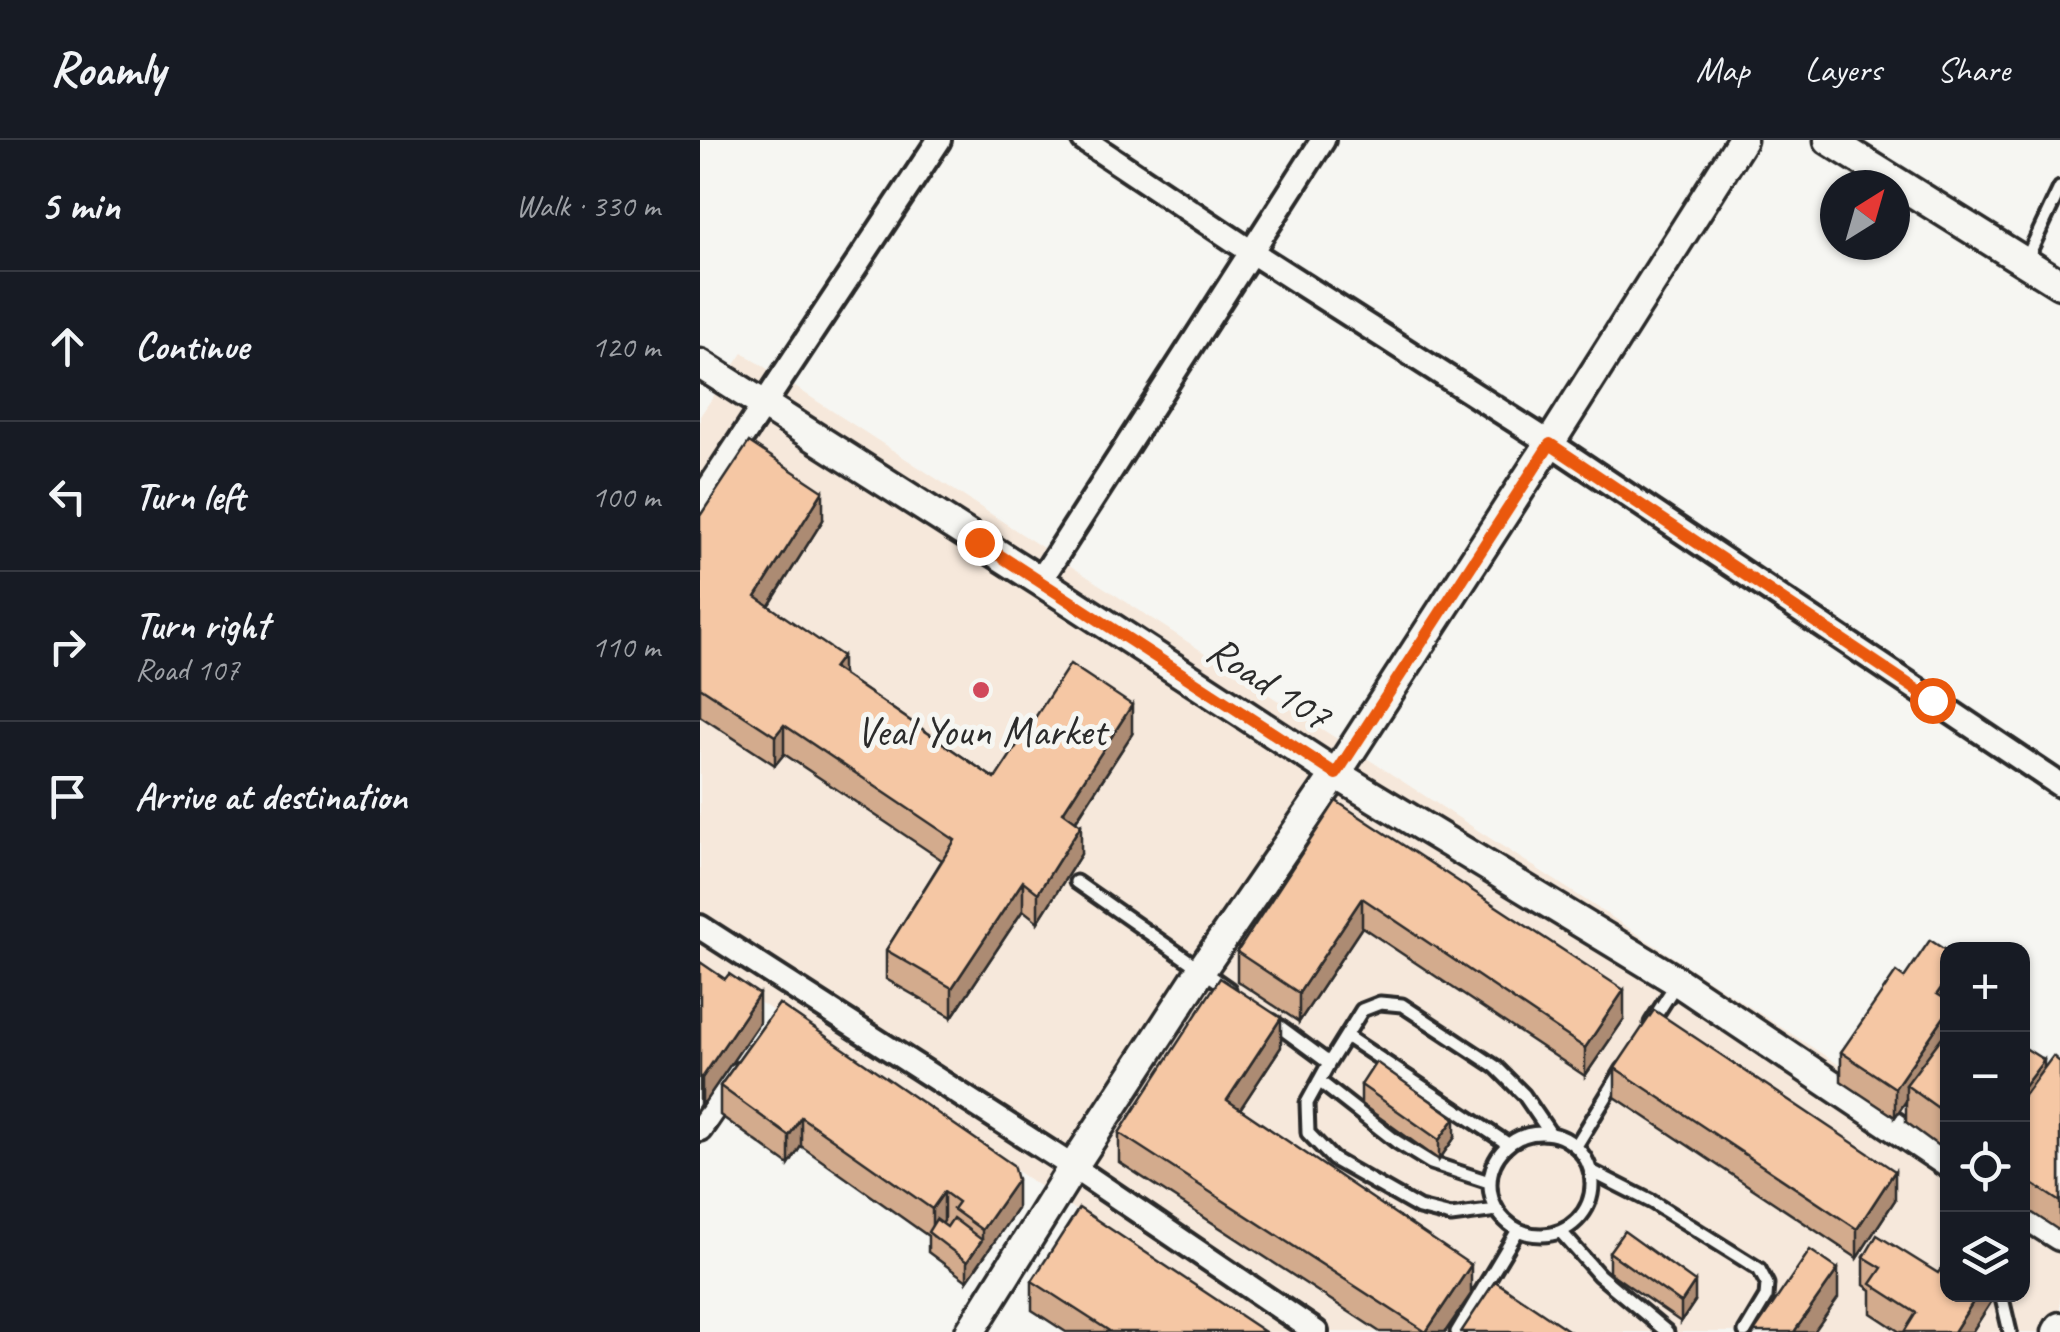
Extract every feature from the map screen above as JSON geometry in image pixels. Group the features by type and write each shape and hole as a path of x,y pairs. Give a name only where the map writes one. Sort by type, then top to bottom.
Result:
{"street":[{"path":"700,501 939,140"},
{"path":"1084,140 1550,444 2060,785"},
{"path":"1040,581 1323,140"},
{"path":"970,1332 1073,1166 1336,774 1550,444 1742,140"},
{"path":"1829,140 2060,284"},
{"name":"Road 107","path":"700,364 1336,774 1678,981 1940,1158"},
{"path":"700,927 790,997 1073,1166 1316,1332"},
{"path":"700,1129 753,1052"},
{"path":"2030,1217 2060,1236"}],"lane":[{"path":"2026,262 2060,188"},
{"path":"1076,882 1234,992"},
{"path":"1647,1030 1678,981"},
{"path":"1497,1210 1451,1216 1419,1208 1333,1159 1308,1133 1308,1103 1362,1010 1380,1002 1402,1004 1496,1067 1524,1095 1550,1133"},
{"path":"1266,1016 1329,1063"},
{"path":"1346,1036 1508,1144"},
{"path":"1576,1146 1627,1064"},
{"path":"1319,1082 1396,1142 1431,1163 1489,1182"},
{"path":"1550,1133 1576,1146 1591,1171 1593,1186 1584,1214 1574,1224 1547,1236 1532,1235 1506,1222 1491,1197 1489,1182 1499,1154 1508,1144 1521,1136 1550,1133"},
{"path":"1591,1171 1652,1202 1759,1268 1767,1284 1766,1297 1745,1332"},
{"path":"1457,1332 1518,1230"},
{"path":"1561,1232 1598,1274 1667,1332"},
{"path":"2003,1302 2010,1332"}],"shaded area":[{"name":"Veal Youn Market","path":"743,353 1940,1130 1940,1302 2030,1302 2030,1189 2060,1208 2060,1332 1261,1332 700,963 700,416"}],"building":[{"path":"749,442 823,491 756,597 842,656 833,668 995,779 1070,664 1132,705 1063,812 1081,825 1038,893 1023,881 952,988 886,950 955,840 784,725 775,736 700,687 700,516"},
{"path":"1336,801 1624,990 1585,1048 1362,898 1299,993 1237,952"},
{"path":"1930,940 1940,947 1940,1023 1895,1088 1841,1052 1896,972 1904,978"},
{"path":"700,962 725,979 729,974 759,994 702,1078 700,1076"},
{"path":"1220,978 1281,1018 1227,1100 1471,1265 1426,1332 1119,1133"},
{"path":"779,1004 1013,1165 1017,1180 982,1230 953,1209 958,1202 944,1192 932,1209 801,1117 789,1136 720,1086"},
{"path":"1654,1010 1895,1171 1857,1229 1615,1068"},
{"path":"1940,1040 1940,1109 1906,1085"},
{"path":"2030,1051 2044,1060 2030,1078"},
{"path":"2053,1056 2060,1062 2060,1202 2030,1182 2030,1087"},
{"path":"1376,1062 1455,1118 1439,1140 1361,1085"},
{"path":"1079,1208 1265,1332 1111,1332 1032,1281"},
{"path":"953,1218 982,1240 967,1262 928,1232 936,1219 947,1227"},
{"path":"1624,1231 1695,1282 1681,1303 1609,1252"},
{"path":"1877,1235 1938,1273 1940,1270 1940,1302 1973,1302 1954,1332 1904,1332 1916,1313 1871,1284 1882,1268 1864,1257"},
{"path":"1810,1250 1838,1269 1794,1332 1754,1332"},
{"path":"1495,1281 1571,1332 1461,1332"}],"place":[{"name":"Veal Youn Market","path":"981,690"}],"route":[{"path":"979,542 1336,774 1550,444 1932,700"}]}
